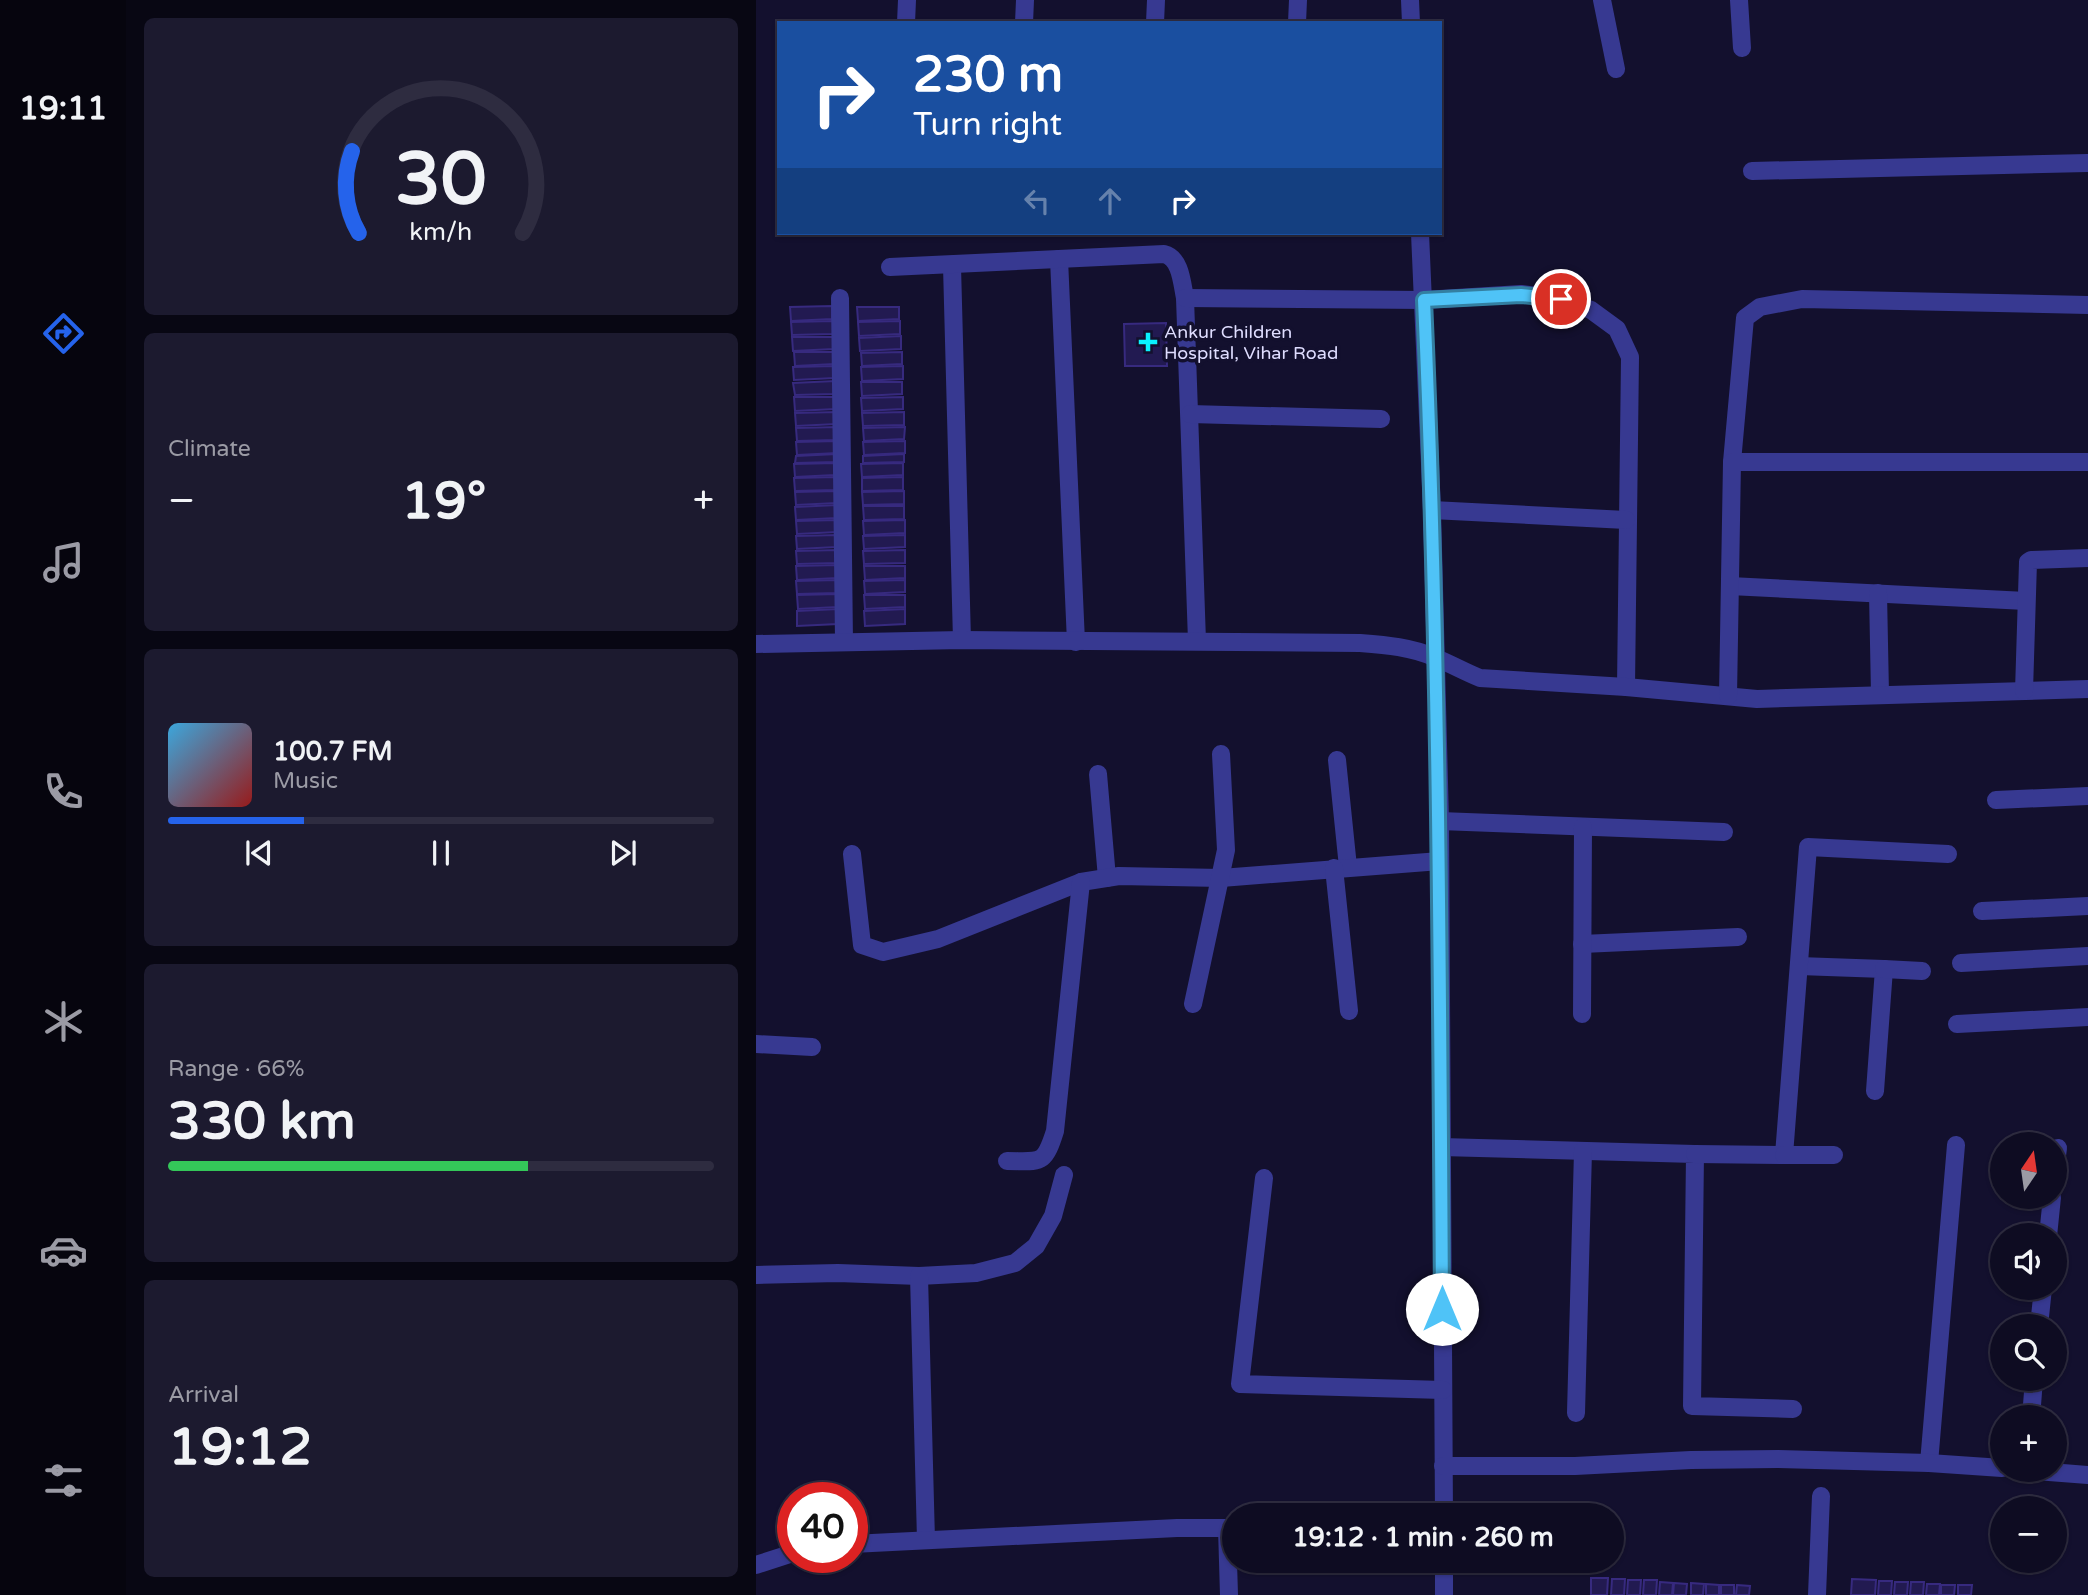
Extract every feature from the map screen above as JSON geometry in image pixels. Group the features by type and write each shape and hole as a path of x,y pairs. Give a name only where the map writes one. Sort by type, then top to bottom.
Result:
{"street":[{"path":"906,21 907,0"},
{"path":"1024,21 1025,0"},
{"path":"1155,21 1156,0"},
{"path":"1297,21 1298,0"},
{"path":"1410,0 1411,21"},
{"path":"1602,0 1616,69"},
{"path":"1739,0 1742,48"},
{"path":"1752,171 2088,163"},
{"path":"1420,235 1432,510 1440,821 1444,1503"},
{"path":"890,267 1171,256 1176,261 1185,298 1197,641"},
{"path":"1059,259 1076,642"},
{"path":"952,266 962,640"},
{"path":"1185,298 1424,300 1521,295 1561,299 1591,310 1617,329 1630,357 1626,687"},
{"path":"840,298 844,642"},
{"path":"1728,696 1732,462 1745,318 1760,307 1802,299 2088,305"},
{"path":"1190,415 1381,418"},
{"path":"1732,462 2088,462"},
{"path":"1432,510 1626,520"},
{"path":"2024,691 2027,567 2031,560 2088,558"},
{"path":"1730,586 2026,601"},
{"path":"1878,593 1880,694"},
{"path":"756,644 962,640 1360,643 1402,647 1434,657 1480,678 1757,699 2088,690"},
{"path":"1194,1004 1226,850 1222,754"},
{"path":"1336,760 1349,1011"},
{"path":"1098,774 1107,878"},
{"path":"1996,800 2088,796"},
{"path":"1440,821 1724,832"},
{"path":"1582,1014 1583,827"},
{"path":"1784,1156 1808,847 1948,854"},
{"path":"852,854 862,944 883,952 938,939 1081,882 1119,876 1221,878 1440,861"},
{"path":"1007,1161 1038,1161 1048,1154 1055,1131 1081,882"},
{"path":"1982,911 2088,906"},
{"path":"1582,944 1738,937"},
{"path":"1961,963 2088,956"},
{"path":"1799,966 1922,971"},
{"path":"1875,1091 1884,970"},
{"path":"1957,1024 2088,1017"},
{"path":"756,1044 812,1046"},
{"path":"1929,1463 1956,1145"},
{"path":"1441,1147 1834,1155"},
{"path":"1576,1413 1583,1151"},
{"path":"1695,1154 1692,1406 1793,1409"},
{"path":"756,1275 838,1273 919,1276 976,1273 1015,1263 1036,1246 1053,1216 1064,1175"},
{"path":"1264,1178 1240,1384 1443,1390"},
{"path":"919,1276 926,1540"},
{"path":"1443,1466 1575,1466 1716,1459 1929,1463 1990,1467"},
{"path":"2067,1473 2088,1475"},
{"path":"1817,1595 1821,1496"},
{"path":"868,1543 1164,1528 1222,1528"},
{"path":"756,1565 777,1558"},
{"path":"1228,1595 1229,1573"},
{"path":"1444,1573 1444,1595"}],"building":[{"path":"832,306 832,319 791,321 790,307"},
{"path":"857,307 899,307 899,319 858,321"},
{"path":"833,321 833,334 792,335 791,322"},
{"path":"900,321 900,334 859,336 858,322"},
{"path":"1166,323 1167,366 1125,366 1124,324"},
{"path":"901,336 901,349 860,351 859,338"},
{"path":"792,337 834,337 834,349 793,351"},
{"path":"794,352 835,352 835,364 795,366"},
{"path":"902,352 902,364 862,366 861,353"},
{"path":"835,366 835,378 794,380 793,367"},
{"path":"903,366 903,379 862,381 861,367"},
{"path":"835,381 835,394 795,395 793,383"},
{"path":"861,382 902,382 902,394 862,396"},
{"path":"794,397 836,397 836,409 795,411"},
{"path":"903,397 903,409 862,411 861,398"},
{"path":"837,412 837,424 796,426 795,413"},
{"path":"904,412 904,425 863,426 862,413"},
{"path":"837,427 837,440 797,441 796,428"},
{"path":"905,427 904,439 864,441 863,428"},
{"path":"838,441 838,453 797,455 796,442"},
{"path":"905,441 905,453 864,455 863,442"},
{"path":"837,454 837,462 795,463 796,456"},
{"path":"904,454 904,462 863,463 863,456"},
{"path":"835,463 835,475 795,477 794,464"},
{"path":"903,463 903,475 862,477 861,464"},
{"path":"836,477 836,490 795,491 794,478"},
{"path":"903,477 903,490 862,491 862,478"},
{"path":"837,491 837,503 796,505 795,492"},
{"path":"904,491 904,504 863,505 862,492"},
{"path":"837,505 837,518 796,520 795,507"},
{"path":"863,506 904,506 904,519 864,520"},
{"path":"838,520 838,532 797,534 796,521"},
{"path":"905,520 905,533 864,535 863,521"},
{"path":"837,535 837,547 797,549 796,536"},
{"path":"905,535 905,547 864,549 863,536"},
{"path":"838,550 838,563 797,564 796,551"},
{"path":"905,550 905,563 864,564 863,551"},
{"path":"838,565 838,578 797,580 796,566"},
{"path":"864,566 905,566 905,578 865,580"},
{"path":"838,580 838,593 797,594 796,581"},
{"path":"905,580 905,592 865,594 864,581"},
{"path":"838,594 838,607 798,609 797,595"},
{"path":"864,595 905,595 905,607 865,609"},
{"path":"838,609 838,624 797,626 797,611"},
{"path":"905,609 905,624 865,626 864,611"},
{"path":"1591,1578 1608,1578 1607,1595 1591,1595"},
{"path":"1612,1579 1625,1579 1624,1595 1611,1595"},
{"path":"1852,1579 1876,1580 1875,1595 1851,1595"},
{"path":"1628,1580 1641,1580 1640,1595 1627,1595"},
{"path":"1644,1580 1657,1580 1656,1595 1643,1595"},
{"path":"1879,1581 1892,1581 1891,1595 1878,1595"},
{"path":"1660,1582 1673,1583 1672,1595 1659,1595"},
{"path":"1895,1582 1908,1582 1907,1595 1894,1595"},
{"path":"1911,1582 1924,1582 1923,1595 1910,1595"},
{"path":"1674,1583 1687,1584 1686,1595 1673,1595"},
{"path":"1691,1583 1704,1584 1703,1595 1691,1595"},
{"path":"1706,1584 1719,1585 1719,1595 1706,1595"},
{"path":"1927,1584 1940,1584 1939,1595 1926,1595"},
{"path":"1721,1585 1734,1585 1734,1595 1721,1595"},
{"path":"1737,1585 1750,1586 1749,1595 1736,1595"},
{"path":"1941,1585 1955,1585 1954,1595 1941,1595"},
{"path":"1958,1585 1972,1585 1971,1595 1958,1595"}],"place":[{"name":"Ankur Children Hospital, Vihar Road","path":"1148,342"}],"route":[{"path":"1442,1309 1440,821 1424,300 1521,295 1561,299"}]}
